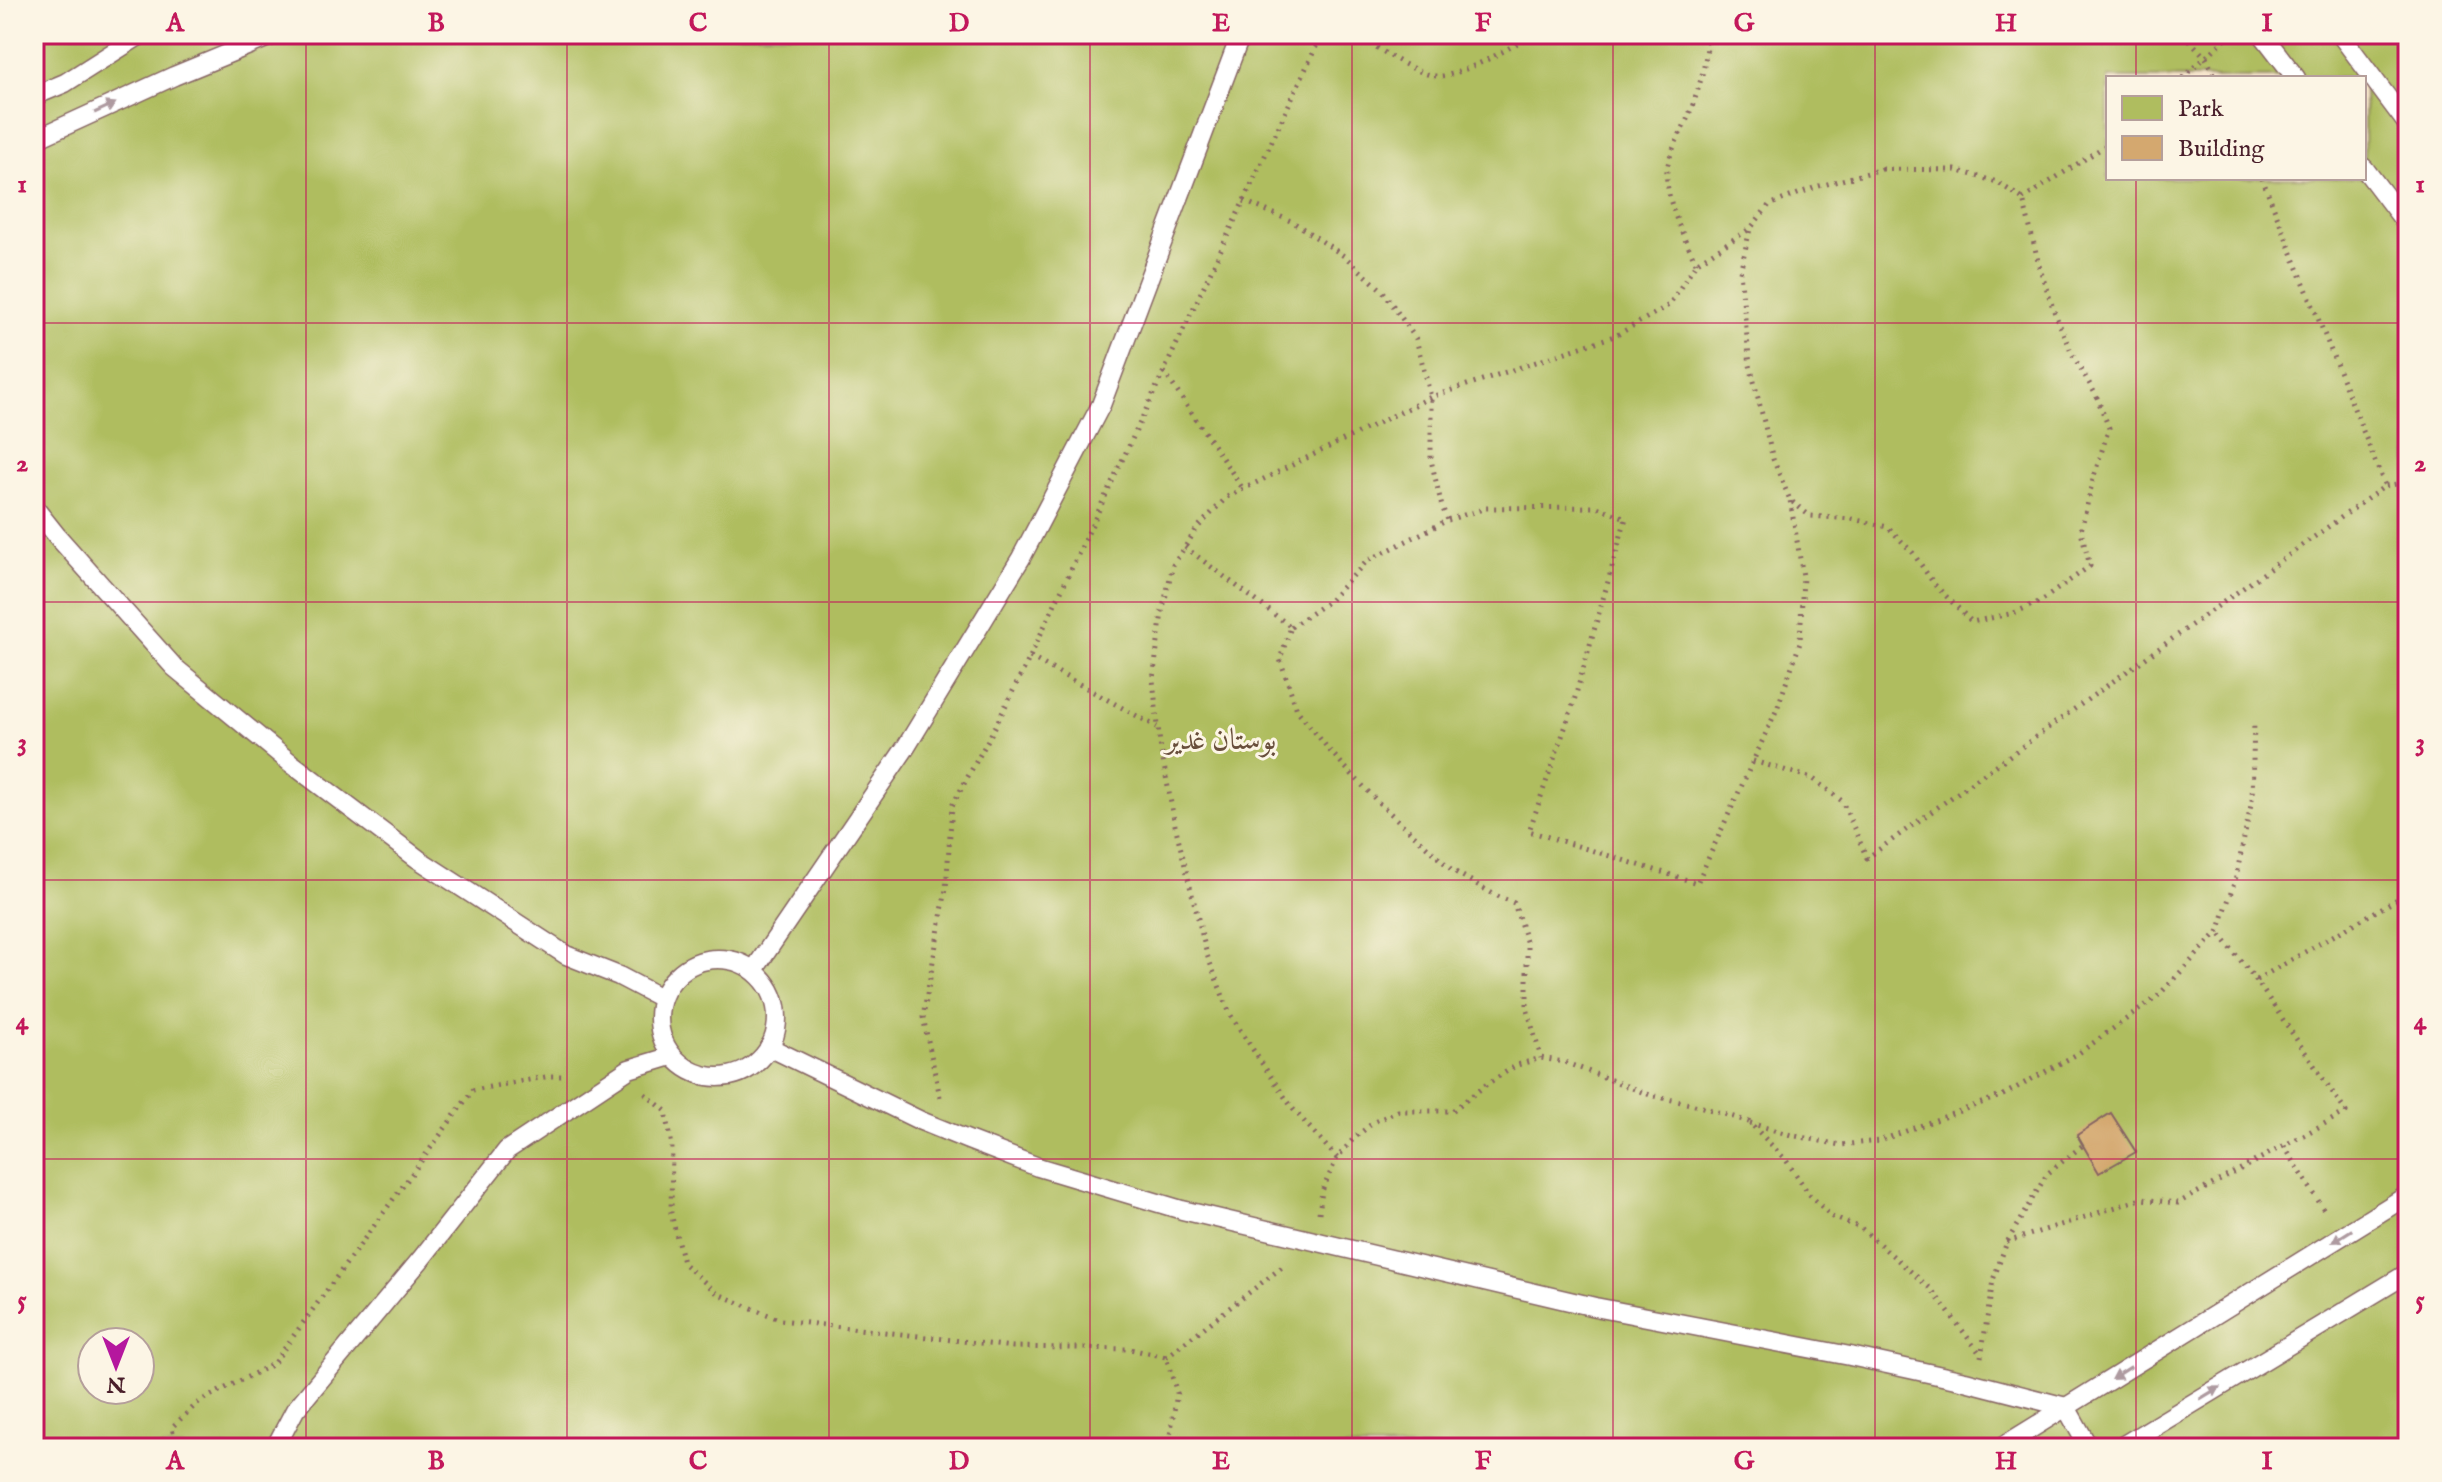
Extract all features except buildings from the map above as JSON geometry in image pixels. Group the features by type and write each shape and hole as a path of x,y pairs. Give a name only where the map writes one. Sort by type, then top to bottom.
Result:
{"lane":[{"path":"34,96 65,83 142,34"},
{"path":"34,140 174,76 276,34"},
{"path":"754,970 906,747 1021,558 1101,405 1241,34"},
{"path":"2262,34 2294,76"},
{"path":"2340,34 2408,125"},
{"path":"2366,171 2408,226"},
{"path":"34,507 174,667 292,764 418,859 566,955 619,976 661,998"},
{"path":"719,958 754,970 773,998 777,1014 776,1032 757,1062 741,1072 723,1077 704,1076 672,1056 662,1038 658,1018 661,998 670,982 684,969 700,961 719,958"},
{"path":"769,1047 921,1121 1038,1167 1182,1210 1315,1242 1595,1307 1850,1356 2066,1407 2089,1448"},
{"path":"275,1448 295,1410 507,1150 629,1069 672,1056"},
{"path":"2000,1448 2408,1195"},
{"path":"2119,1448 2408,1273"}],"path":[{"path":"968,1140 940,1100 923,1017 946,889 952,806 1030,657 1322,34"},
{"path":"1357,34 1406,66 1438,77 1469,67 1533,34"},
{"path":"1696,263 1673,212 1666,178 1673,146 1690,112 1707,57 1708,34"},
{"path":"2184,34 2206,58 2215,76"},
{"path":"2185,76 2231,34"},
{"path":"2023,199 2106,145"},
{"path":"1337,1158 1293,1109 1230,1014 1204,941 1175,825 1153,680 1162,612 1173,565 1198,527 1227,497 1431,397 1617,335 1669,305 1696,263 1750,229 1769,205 1816,187 1882,169 1955,170 1997,182 2023,199 2054,311 2109,428 2081,531 2090,566 2041,601 2014,613 1972,622 1934,584 1913,553 1888,527 1852,519 1810,516 1790,500"},
{"path":"2263,180 2385,486"},
{"path":"1244,201 1293,222 1344,256 1383,291 1416,339 1431,397 1431,460 1448,520"},
{"path":"1541,1058 1527,1008 1527,944 1514,903 1452,870 1378,802 1297,710 1280,659 1291,627 1329,601 1367,561 1448,520 1486,508 1535,507 1597,507 1626,518 1572,708 1529,831 1697,883 1777,709 1800,643 1803,576 1790,500 1773,459 1750,365 1740,272 1750,229"},
{"path":"1163,372 1243,489"},
{"path":"1753,761 1812,778 1842,801 1867,858 2385,486 2408,482"},
{"path":"1185,547 1291,627"},
{"path":"1030,657 1158,727"},
{"path":"1166,1357 1315,1242 1322,1191 1337,1158 1354,1138 1374,1122 1398,1111 1452,1111 1517,1065 1541,1058 1564,1062 1650,1095 1699,1106 1791,1135 1840,1145 1879,1141 2003,1095 2079,1053 2157,997 2218,932 2236,877 2252,800 2254,722"},
{"path":"2256,980 2408,893"},
{"path":"2007,1242 2141,1199 2178,1203 2346,1112 2256,980 2218,932"},
{"path":"176,1448 172,1427 200,1401 273,1364 473,1090 551,1076 620,1075 666,1111 672,1146 671,1213 683,1263 718,1294 781,1320 1013,1347 1130,1349 1166,1357"},
{"path":"1749,1122 1786,1160 1809,1194 1832,1217 1861,1228 1931,1289 1981,1356"},
{"path":"1982,1386 1981,1356 1993,1280 2007,1242 2047,1174 2083,1145"},
{"path":"2284,1146 2341,1237"},
{"path":"1166,1357 1177,1393 1168,1448"}],"green space":[{"name":"بوستان غدیر","path":"34,34 2408,34 2408,1448 34,1448"}]}
